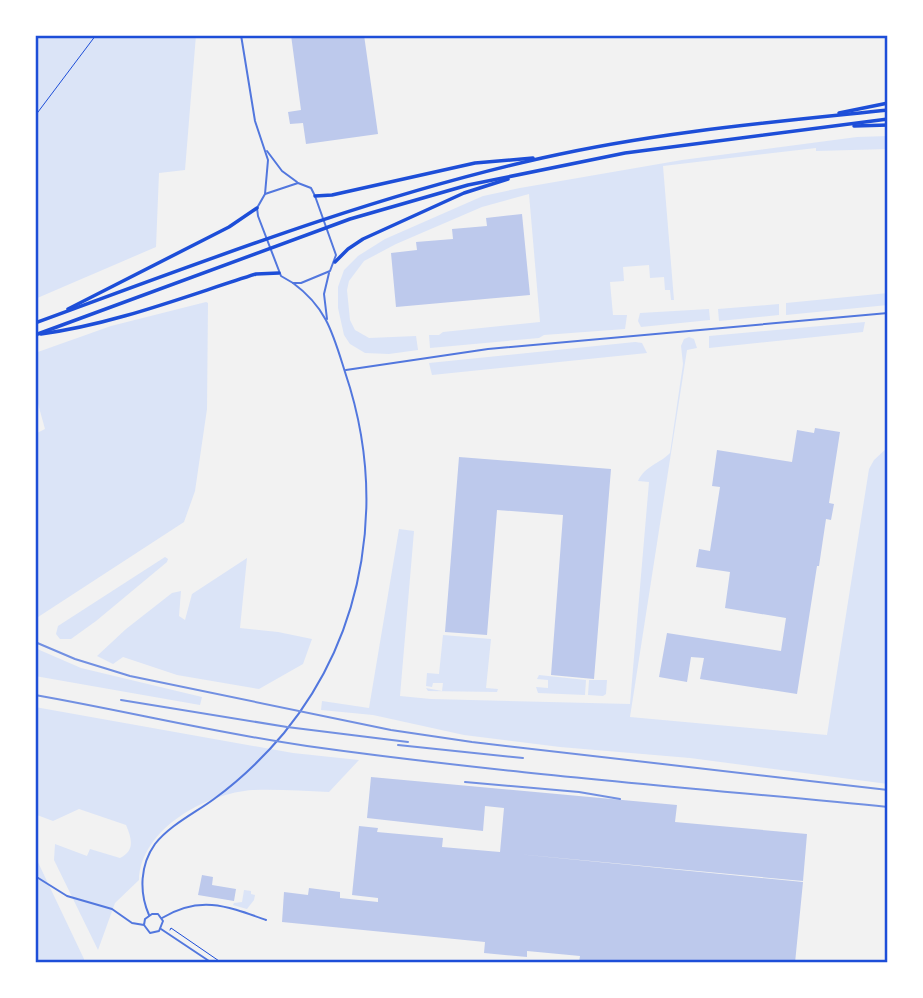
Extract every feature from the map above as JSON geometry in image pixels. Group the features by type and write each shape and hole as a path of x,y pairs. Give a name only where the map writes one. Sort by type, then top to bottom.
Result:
{"highway":[{"path":"801,119 888,103"},
{"path":"35,323 356,209 542,158 660,137 888,110"},
{"path":"35,335 350,219 450,190 636,151 888,122"},
{"path":"315,196 332,195 475,163 542,158"},
{"path":"335,262 363,239 464,193 529,172"},
{"path":"50,318 229,227 257,208"},
{"path":"35,335 66,331 123,316 257,274 279,273"}],"street":[{"path":"241,35 255,121 266,150 268,172 265,194 257,208 260,224 279,273 312,298 328,323"},
{"path":"149,915 143,896 142,875 154,845 169,830 227,789 254,766 284,733 310,698 327,667 348,619 361,568 368,489 365,451 359,417 328,323 324,294 336,255 319,203 311,188 298,183 282,171 266,150"},
{"path":"265,194 298,183"},
{"path":"293,283 302,283 330,271"},
{"path":"345,370 488,349 888,313"},
{"path":"35,876 68,896 112,909 132,923 144,925 150,933 161,929 162,918"},
{"path":"162,918 186,906 204,904 220,905 266,920"},
{"path":"144,925 149,915 155,914 162,918"},
{"path":"161,929 212,963"}],"path":[{"path":"35,116 96,35"},
{"path":"171,928 222,963"}],"shaded area":[{"path":"35,35 196,35 185,170 159,173 156,247 35,299"},
{"path":"888,136 888,149 816,151 816,148 663,166 674,300 671,300 670,290 665,290 664,277 650,278 649,265 623,267 624,281 610,282 613,315 627,315 625,329 430,348 429,335 540,322 529,194 482,207 396,244 364,261 349,281 347,290 350,320 355,330 369,338 416,336 418,350 389,354 365,353 350,344 344,335 338,308 338,287 344,270 358,256 385,239 483,196 682,160 857,137"},
{"path":"888,293 888,305 786,315 786,303"},
{"path":"206,302 207,409 195,491 184,522 35,619 35,434 45,429 35,393 35,353 111,326"},
{"path":"779,304 779,315 719,321 718,309"},
{"path":"709,309 710,320 641,327 638,321 640,313"},
{"path":"865,322 863,332 709,348 709,336"},
{"path":"684,339 694,339 697,348 687,350 630,717 827,735 869,469 888,447 888,784 690,758 560,747 464,735 373,715 321,710 322,701 369,708 399,529 414,531 400,696 630,704 649,482 638,481 644,472 670,453 683,364 681,346"},
{"path":"642,343 647,353 432,375 429,363"},
{"path":"165,557 167,562 71,639 60,639 56,634 58,626"},
{"path":"247,558 240,628 312,639 303,664 259,689 177,675 123,657 113,664 97,656 172,593 181,591 179,616 185,620 192,594"},
{"path":"443,635 491,639 486,688 498,689 497,692 428,691 426,688 442,691 443,683 426,686 427,673 439,674"},
{"path":"35,648 81,668 202,697 200,705 35,676"},
{"path":"539,675 586,680 585,695 538,693 536,687 548,688 548,680 537,679"},
{"path":"589,680 607,680 606,694 588,695"},
{"path":"35,707 293,753 359,760 329,792 253,790 235,793 197,806 180,817 164,829 151,844 143,861 139,880 115,903 98,950 54,860 55,844 87,856 90,849 120,858 130,848 130,835 126,825 79,809 53,821 37,815"},
{"path":"35,856 84,959 84,963 35,963"},
{"path":"244,890 255,895 247,909 233,905 242,902"}],"building":[{"path":"291,35 364,35 378,134 306,144 303,123 290,124 288,112 301,110"},
{"path":"522,214 530,295 396,307 391,253 417,250 416,242 453,239 452,229 487,226 486,218"},
{"path":"815,428 840,432 829,503 834,504 831,520 826,519 797,694 700,679 704,658 691,657 687,682 659,677 667,633 781,651 786,618 725,608 730,572 696,567 699,549 710,551 720,487 712,486 717,450 792,462 797,430 814,433"},
{"path":"459,457 611,469 594,679 551,675 563,515 497,510 487,635 445,632"},
{"path":"371,777 677,805 675,822 807,834 803,881 517,854 803,882 795,963 643,963 618,960 618,963 589,963 579,962 580,956 527,951 527,957 484,953 485,942 282,922 284,892 308,895 309,888 340,892 340,898 378,902 378,898 352,895 359,826 378,828 377,832 443,838 442,847 500,852 504,808 485,806 483,831 367,818"},
{"path":"202,875 213,877 212,885 236,889 234,901 198,895"}],"railway":[{"path":"35,642 75,659 130,676 391,730 472,742 888,790"},
{"path":"35,695 239,735 379,756 597,780 888,807"},
{"path":"121,700 287,727 408,742"},
{"path":"398,745 523,758"},
{"path":"465,782 579,792 620,799"}]}
